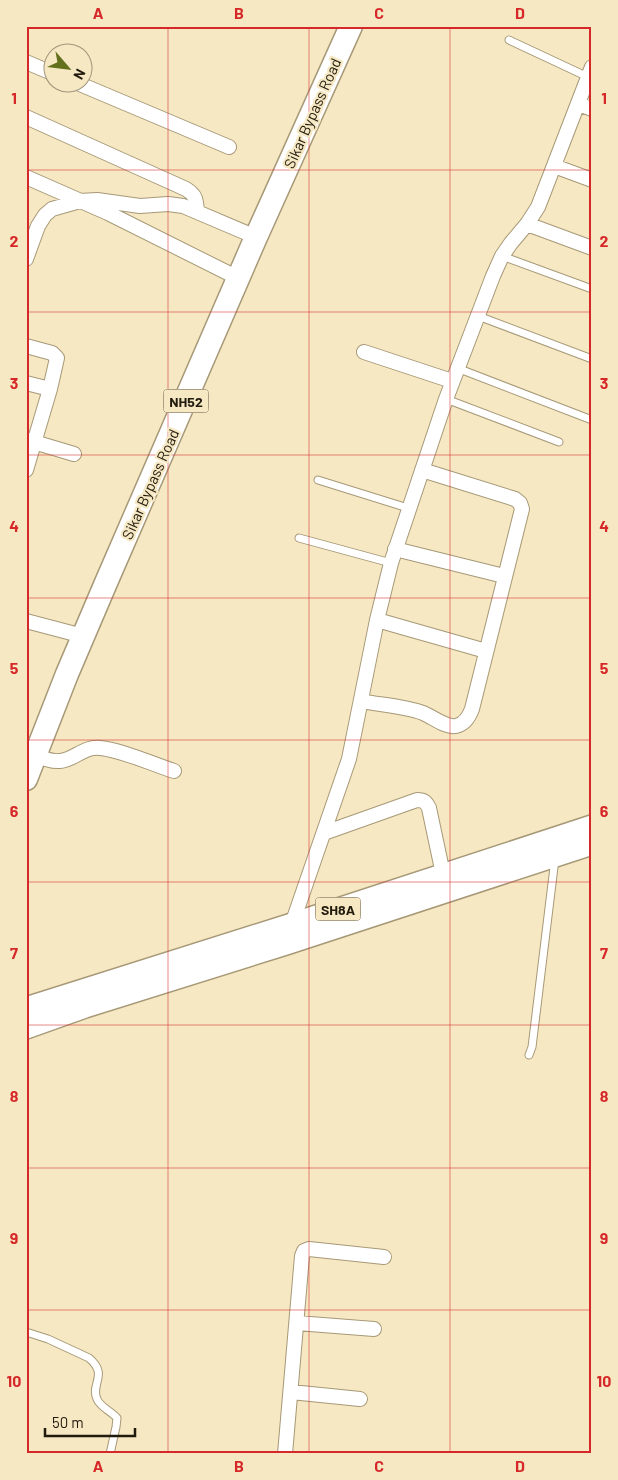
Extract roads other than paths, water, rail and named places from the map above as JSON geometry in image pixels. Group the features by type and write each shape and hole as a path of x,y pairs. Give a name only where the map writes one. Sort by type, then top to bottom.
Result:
{"highway":[{"name":"Sikar Bypass Road","path":"26,779 31,753 350,26"}],"main road":[{"name":"SH8A","path":"26,1008 592,826"},
{"name":"SH8A","path":"26,1028 85,1007 286,944 592,844"}],"street":[{"path":"26,62 42,69"},
{"path":"292,924 349,759 377,620 393,556 454,375 502,256 538,207 590,72"},
{"path":"92,89 230,147"},
{"path":"578,104 592,109"},
{"path":"26,117 186,189 194,194 197,211"},
{"path":"554,166 592,180"},
{"path":"26,177 108,213 238,278"},
{"path":"26,259 38,226 45,215 52,210 80,201 97,200 140,206 168,204 183,206 256,237"},
{"path":"527,224 591,244"},
{"path":"26,346 52,353 57,358 50,389 31,441 26,470"},
{"path":"364,352 454,375"},
{"path":"26,382 50,389"},
{"path":"31,441 74,454"},
{"path":"361,701 422,713 450,726 458,726 470,716 522,509 520,503 515,499 422,470"},
{"path":"393,556 504,576"},
{"path":"377,620 486,650"},
{"path":"26,621 83,636"},
{"path":"31,753 51,761 61,761 89,749 98,748 111,750 174,771"},
{"path":"324,833 417,800 422,800 429,808 443,874"},
{"path":"285,1454 302,1256 304,1251 309,1249 384,1257"},
{"path":"297,1323 374,1329"},
{"path":"291,1392 360,1399"}],"lane":[{"path":"509,40 590,72"},
{"path":"502,256 592,289"},
{"path":"478,316 592,359"},
{"path":"454,375 592,420"},
{"path":"446,399 559,442"},
{"path":"318,480 408,508"},
{"path":"299,538 393,556"},
{"path":"529,1055 532,1047 555,856"},
{"path":"26,1332 48,1339 89,1358 95,1363 98,1370 95,1394 97,1400 117,1418 110,1454"}]}
